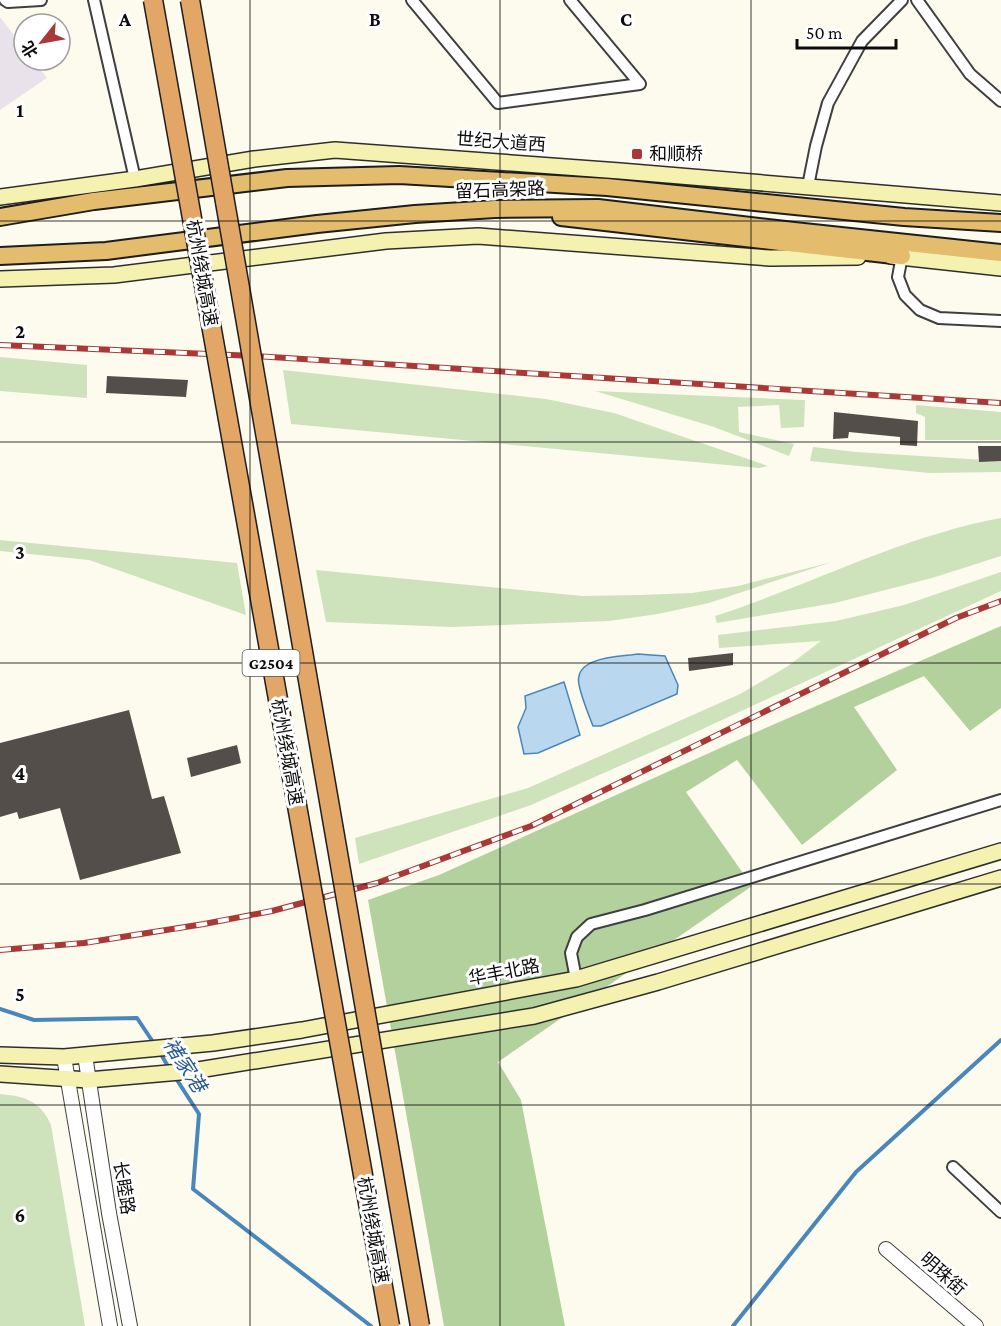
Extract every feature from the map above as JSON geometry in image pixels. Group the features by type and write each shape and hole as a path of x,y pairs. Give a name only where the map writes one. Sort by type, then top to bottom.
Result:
{"highway":[{"name":"杭州绕城高速","path":"153,0 390,1326"},
{"name":"杭州绕城高速","path":"190,0 420,1326"},
{"name":"留石高架路","path":"0,217 94,201 287,178 399,175 607,187 904,217 1001,224"},
{"name":"留石高架路","path":"0,256 106,251 317,224 495,208 598,208 1001,253"},
{"path":"495,208 902,256"}],"main road":[{"name":"世纪大道西","path":"0,197 254,159 335,150 1001,203"},
{"path":"0,279 114,275 386,241 478,236 770,258 902,256 1001,268"},
{"name":"华丰北路","path":"0,1055 64,1057 178,1046 302,1030 576,979 1001,851"},
{"path":"0,1074 88,1080 192,1071 534,1016 669,978 1001,878"}],"street":[{"path":"5,0 8,2 41,0"},
{"path":"94,0 135,178"},
{"path":"412,0 498,103 640,84 570,0"},
{"path":"808,186 828,103 862,41 902,0"},
{"path":"917,0 970,74 1001,101"},
{"path":"902,256 898,277 906,295 920,310 939,318 1001,321"},
{"path":"576,979 571,953 577,937 591,924 645,910 1001,800"},
{"name":"长睦路","path":"85,1055 109,1213 130,1326"},
{"name":"长睦路","path":"64,1057 110,1326"},
{"path":"953,1167 1001,1212"},
{"name":"明珠街","path":"886,1249 976,1326"}],"shaded area":[{"path":"0,17 12,33 12,72 42,72 47,78 0,110"}],"green space":[{"path":"0,357 87,365 87,398 0,391"},
{"path":"283,370 546,399 614,413 768,466 759,468 291,424"},
{"path":"595,391 805,400 804,427 781,428 779,405 738,407 739,432 794,444 789,456 714,427"},
{"path":"916,405 1001,412 1001,440 925,440 925,417 916,413"},
{"path":"813,447 1001,461 1001,472 929,473 810,461"},
{"path":"1001,518 1001,556 932,578 835,603 717,623 715,616 892,549 964,526"},
{"path":"0,540 237,563 246,615 89,560 0,551"},
{"path":"832,562 709,603 658,614 609,621 452,627 326,622 316,570 582,596 692,593 738,586"},
{"path":"1001,572 1001,591 681,739 531,805 359,864 355,838 528,788 740,694 788,666 821,641 719,648 718,635 836,621 904,605"},
{"path":"1001,626 1001,708 970,731 924,676 854,707 897,770 802,845 737,760 686,792 752,886 498,1062 521,1100 565,1326 444,1326 368,900 439,875 738,740"},
{"path":"0,1094 31,1101 42,1110 51,1125 85,1326 0,1326"}],"water":[{"path":"638,654 665,656 678,685 677,694 601,726 593,726 579,685 579,675 583,668 590,663 609,657"},
{"path":"564,682 580,735 538,753 524,754 518,727 526,708 525,696"}],"building":[{"path":"107,376 188,380 186,397 106,393"},
{"path":"834,412 918,421 917,446 900,445 900,437 849,432 848,438 833,439"},
{"path":"978,446 1001,446 1001,461 979,462"},
{"path":"733,653 733,665 689,671 688,658"},
{"path":"129,710 152,799 164,796 181,853 80,880 60,808 19,819 17,812 0,817 0,743"},
{"path":"237,745 241,763 191,777 187,758"}],"waterway":[{"name":"褚家港","path":"0,1009 34,1020 137,1018 155,1045"},
{"path":"733,1326 856,1172 1001,1040"},
{"name":"褚家港","path":"159,1051 169,1068"},
{"name":"褚家港","path":"175,1077 199,1114 193,1189 371,1326"}],"railway":[{"path":"0,345 255,356 1001,403"},
{"path":"0,950 84,943 204,924 272,911 377,883 531,826 956,618 1001,601"}],"place":[{"name":"和顺桥","path":"637,154"}]}
